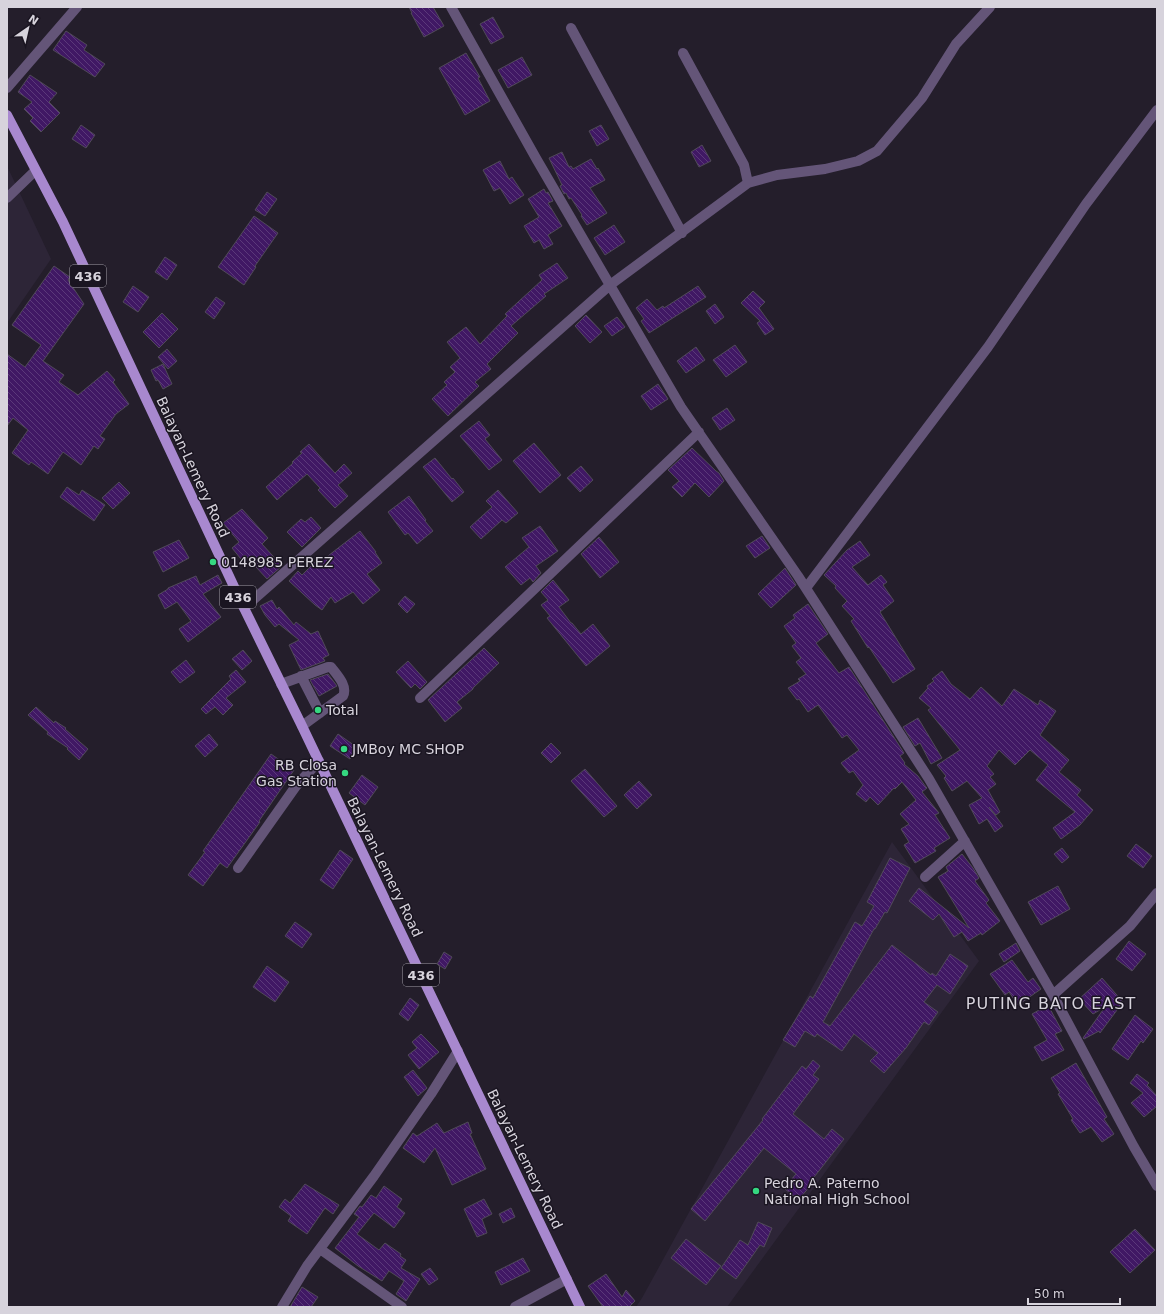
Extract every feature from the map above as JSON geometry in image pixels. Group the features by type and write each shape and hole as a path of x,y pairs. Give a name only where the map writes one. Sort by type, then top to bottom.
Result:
{"main road":[{"name":"Balayan-Lemery Road","path":"7,115 63,222 244,608 282,684 580,1307"}],"street":[{"path":"7,88 77,7"},
{"path":"451,7 537,160 681,406 806,588 929,779 1053,995 1134,1147 1157,1186"},
{"path":"244,608 610,285 748,183 777,175 825,169 858,161 877,151 922,98 956,44 990,7"},
{"path":"571,28 682,233"},
{"path":"683,54 744,165 748,183"},
{"path":"806,588 988,347 1086,204 1157,110"},
{"path":"7,198 35,171"},
{"path":"420,698 699,432"},
{"path":"282,684 322,668 331,667 344,686 345,692 343,696 302,726"},
{"path":"301,676 320,713"},
{"path":"238,868 296,786 319,761"},
{"path":"925,877 965,841"},
{"path":"1053,995 1130,926 1157,893"},
{"path":"282,1307 307,1266 374,1176 431,1094 458,1051"},
{"path":"320,1249 402,1307"},
{"path":"515,1307 566,1279"}],"shaded area":[{"path":"7,166 51,259 7,323"},
{"path":"892,842 979,961 727,1307 636,1307 642,1298"}],"building":[{"path":"409,7 433,7 444,26 424,37"},
{"path":"493,17 504,37 491,44 480,24"},
{"path":"66,31 87,45 84,50 105,64 95,77 53,50"},
{"path":"466,53 480,77 478,78 490,101 465,115 439,68"},
{"path":"522,57 532,75 508,88 498,70"},
{"path":"30,75 57,93 49,102 60,113 41,132 30,121 33,118 24,109 32,102 18,92"},
{"path":"81,125 95,135 86,148 72,139"},
{"path":"601,125 609,139 597,146 589,131"},
{"path":"702,145 711,161 699,167 691,152"},
{"path":"562,152 569,167 571,166 573,169 591,159 605,180 590,188 607,213 587,225 571,198 569,199 566,193 564,194 560,186 562,185 549,158"},
{"path":"500,161 509,179 512,177 524,195 510,204 500,188 494,191 483,170"},
{"path":"544,189 546,193 548,192 553,201 548,203 562,226 548,235 553,244 544,249 539,240 534,243 524,226 539,217 528,199"},
{"path":"267,192 277,199 265,216 255,210"},
{"path":"254,216 278,233 244,285 218,267"},
{"path":"614,225 625,242 605,255 594,238"},
{"path":"165,257 177,265 167,280 155,272"},
{"path":"557,263 568,278 544,294 546,296 511,326 518,333 487,364 491,369 475,382 479,386 448,416 432,399 447,385 444,382 455,372 450,367 460,358 447,342 466,327 480,344 507,316 505,314 542,280 539,275"},
{"path":"54,266 70,277 68,280 84,304 43,361 64,375 59,382 78,395 107,371 115,380 113,382 129,404 116,414 100,436 105,439 98,449 94,446 81,465 63,452 48,474 31,462 29,465 12,453 28,430 13,418 7,426 7,354 25,367 41,345 12,325"},
{"path":"133,286 149,297 138,312 123,302"},
{"path":"698,286 706,297 649,333 641,321 644,319 636,308 647,299 657,310 663,306 664,308"},
{"path":"753,291 765,302 759,308 774,329 765,335 757,323 760,321 741,303"},
{"path":"216,297 225,303 214,319 205,312"},
{"path":"715,304 724,317 715,324 706,311"},
{"path":"162,313 178,329 159,348 143,332"},
{"path":"586,315 602,332 590,343 575,326"},
{"path":"617,317 625,327 612,336 604,326"},
{"path":"735,345 747,362 726,377 713,360"},
{"path":"696,347 705,360 686,373 677,361"},
{"path":"167,349 177,361 168,369 158,357"},
{"path":"163,364 172,384 163,389 158,380 156,381 151,370"},
{"path":"658,384 668,399 651,410 641,396"},
{"path":"727,408 735,420 720,430 712,418"},
{"path":"479,421 490,435 485,439 502,460 489,470 460,436"},
{"path":"534,443 561,475 540,493 513,461"},
{"path":"309,444 335,473 344,464 352,473 338,485 348,496 335,508 318,490 320,488 307,474 277,500 266,487 293,463 292,462 302,453 300,452"},
{"path":"692,448 719,473 724,481 709,497 695,483 682,497 672,487 679,481 668,470"},
{"path":"435,458 464,492 452,502 423,467"},
{"path":"581,466 593,480 580,492 567,478"},
{"path":"119,482 130,493 113,509 102,498"},
{"path":"67,487 79,495 82,490 105,505 94,521 60,497"},
{"path":"498,490 518,513 506,523 502,520 481,539 470,527 492,507 486,501"},
{"path":"409,496 433,531 417,544 408,533 405,535 388,512"},
{"path":"242,509 268,538 262,544 282,566 267,579 245,555 241,559 232,548 239,542 223,523"},
{"path":"311,517 321,528 302,547 287,532 301,519 305,522"},
{"path":"540,526 558,551 536,566 541,573 533,582 530,578 521,585 505,567 529,547 522,538"},
{"path":"360,531 376,552 382,563 367,574 380,590 363,604 353,592 335,603 331,597 322,610 289,581 298,571 302,575 321,556 324,559"},
{"path":"762,536 770,548 755,558 746,546"},
{"path":"599,537 619,562 600,578 581,554"},
{"path":"179,540 189,558 163,572 153,552"},
{"path":"860,541 870,555 852,567 868,585 881,575 887,582 883,585 894,601 880,612 915,669 893,683 851,621 854,619 842,606 847,601 835,588 836,586 824,575 847,550"},
{"path":"785,568 796,585 771,608 758,594"},
{"path":"218,575 222,583 203,594 221,617 188,642 179,629 191,621 177,602 165,609 158,595 168,588 196,576 200,585"},
{"path":"553,580 569,600 559,607 571,623 581,634 593,624 610,646 586,666 547,618 550,616 541,605 548,600 541,592"},
{"path":"405,596 415,604 407,613 398,604"},
{"path":"272,600 277,609 279,607 294,625 296,622 311,634 318,631 329,655 323,658 325,661 301,670 289,645 299,640 279,624 275,627 260,606"},
{"path":"808,604 828,634 816,643 839,673 849,667 904,753 900,756 905,763 904,764 918,776 927,788 922,792 939,813 935,815 950,838 934,848 936,851 915,863 904,845 909,842 901,829 909,824 900,814 916,800 902,782 895,789 894,788 878,805 870,797 866,802 856,794 863,785 853,771 849,773 841,763 859,750 847,735 842,738 818,705 808,712 799,699 797,700 788,688 800,681 798,679 806,674 796,662 801,658 792,646 796,643 784,626 795,618 793,615"},
{"path":"484,648 499,663 473,689 457,702 462,708 445,722 428,700"},
{"path":"243,650 252,661 242,670 232,659"},
{"path":"186,660 195,672 180,683 171,672"},
{"path":"408,661 427,682 420,689 415,684 411,688 396,672"},
{"path":"236,670 246,682 226,698 233,705 223,715 215,707 206,714 201,709 231,679 229,676"},
{"path":"942,671 951,684 970,699 981,687 1002,706 1014,689 1038,705 1040,700 1056,711 1040,735 1069,760 1059,772 1081,790 1077,795 1093,810 1080,825 1061,839 1053,828 1075,812 1036,780 1048,765 1030,750 1015,765 999,750 987,766 994,774 990,777 996,784 988,790 1000,812 996,815 989,807 1003,826 995,832 987,819 979,824 969,805 982,798 967,781 952,791 944,778 946,776 937,765 960,750 928,710 931,708 919,698 928,688 927,686 934,681 932,679"},
{"path":"328,674 337,686 319,696 310,680"},
{"path":"36,707 54,723 55,721 66,728 65,729 88,749 79,760 67,749 68,748 47,734 48,732 28,715"},
{"path":"918,718 942,758 931,764 920,743 915,746 903,727"},
{"path":"209,734 218,745 205,757 195,746"},
{"path":"338,734 358,748 350,759 330,746"},
{"path":"551,743 561,753 551,763 541,753"},
{"path":"271,754 294,770 259,821 260,822 227,868 220,863 203,886 188,875 205,852 203,851"},
{"path":"585,769 617,806 604,817 571,781"},
{"path":"362,775 378,787 365,805 349,793"},
{"path":"639,781 652,795 637,809 624,795"},
{"path":"1136,844 1152,856 1143,868 1127,856"},
{"path":"1062,848 1069,857 1062,863 1054,854"},
{"path":"340,850 353,859 333,889 320,880"},
{"path":"962,854 979,878 975,881 989,900 986,903 1000,921 982,935 981,933 968,941 962,932 954,937 939,914 933,920 909,901 919,888 969,928 938,877 948,871 946,867"},
{"path":"890,858 910,868 887,913 885,912 874,929 823,1022 830,1026 892,945 931,975 932,973 936,976 950,954 968,966 950,994 937,985 924,1002 938,1012 929,1025 924,1022 906,1048 884,1073 870,1061 878,1053 854,1034 842,1051 817,1034 815,1037 805,1031 795,1047 783,1040 810,996 813,998 855,922 862,926 874,906 867,902"},
{"path":"1058,886 1070,909 1041,925 1028,902"},
{"path":"295,922 312,934 302,948 285,936"},
{"path":"1129,941 1146,954 1132,971 1116,959"},
{"path":"1016,943 1020,951 1004,962 999,954"},
{"path":"444,952 452,957 445,969 437,964"},
{"path":"1012,960 1028,982 1033,978 1041,989 1018,1005 1009,992 1005,995 990,974"},
{"path":"267,966 289,982 275,1002 253,987"},
{"path":"1102,978 1123,1002 1100,1033 1099,1031 1084,1039 1083,1038 1105,1007 1093,1014 1079,999"},
{"path":"410,998 419,1005 408,1021 399,1014"},
{"path":"1048,1005 1062,1031 1055,1034 1064,1050 1042,1061 1034,1047 1047,1040 1032,1014"},
{"path":"1135,1015 1153,1029 1143,1043 1141,1041 1128,1060 1112,1049"},
{"path":"421,1034 439,1052 419,1069 408,1055 417,1048 412,1042"},
{"path":"813,1060 820,1066 813,1075 819,1079 793,1114 824,1139 832,1129 844,1139 811,1181 813,1183 798,1200 784,1188 796,1174 764,1148 705,1221 691,1209 763,1120 762,1119 802,1066 806,1069"},
{"path":"1076,1063 1107,1117 1104,1119 1114,1134 1102,1142 1091,1127 1080,1133 1071,1120 1073,1119 1058,1094 1060,1093 1051,1078"},
{"path":"413,1070 427,1088 418,1096 404,1077"},
{"path":"1137,1074 1149,1083 1147,1085 1157,1096 1157,1106 1144,1117 1131,1103 1143,1093 1130,1083"},
{"path":"468,1122 472,1133 470,1134 486,1169 452,1185 435,1148 424,1163 403,1148 413,1133 417,1136 437,1123 444,1133"},
{"path":"305,1184 339,1205 333,1214 325,1208 307,1234 288,1221 291,1216 279,1207 285,1199 290,1203"},
{"path":"384,1186 402,1199 397,1207 405,1213 394,1228 374,1213 357,1234 379,1250 385,1243 401,1254 400,1256 406,1260 401,1268 420,1279 406,1301 396,1294 404,1281 389,1271 382,1281 358,1266 335,1248 359,1217 354,1214 360,1206 362,1207 371,1195 376,1198"},
{"path":"484,1199 492,1214 482,1219 487,1233 477,1237 464,1209"},
{"path":"511,1208 515,1217 503,1223 499,1214"},
{"path":"758,1222 772,1228 764,1247 760,1245 736,1279 721,1268 740,1240 748,1245"},
{"path":"1135,1229 1155,1250 1130,1273 1110,1252"},
{"path":"686,1239 721,1266 706,1285 671,1258"},
{"path":"523,1258 530,1271 501,1285 495,1272"},
{"path":"430,1268 438,1279 429,1285 421,1274"},
{"path":"606,1274 622,1297 626,1290 635,1301 629,1307 603,1307 588,1286"},
{"path":"302,1287 318,1297 311,1307 290,1307"}],"place":[{"name":"0148985 PEREZ","path":"213,562"},
{"name":"Total","path":"318,710"},
{"name":"JMBoy MC SHOP","path":"344,749"},
{"name":"RB Closa Gas Station","path":"345,773"},
{"name":"Pedro A. Paterno National High School","path":"756,1191"}],"district":[{"name":"PUTING BATO EAST","path":"1051,1003"}]}
